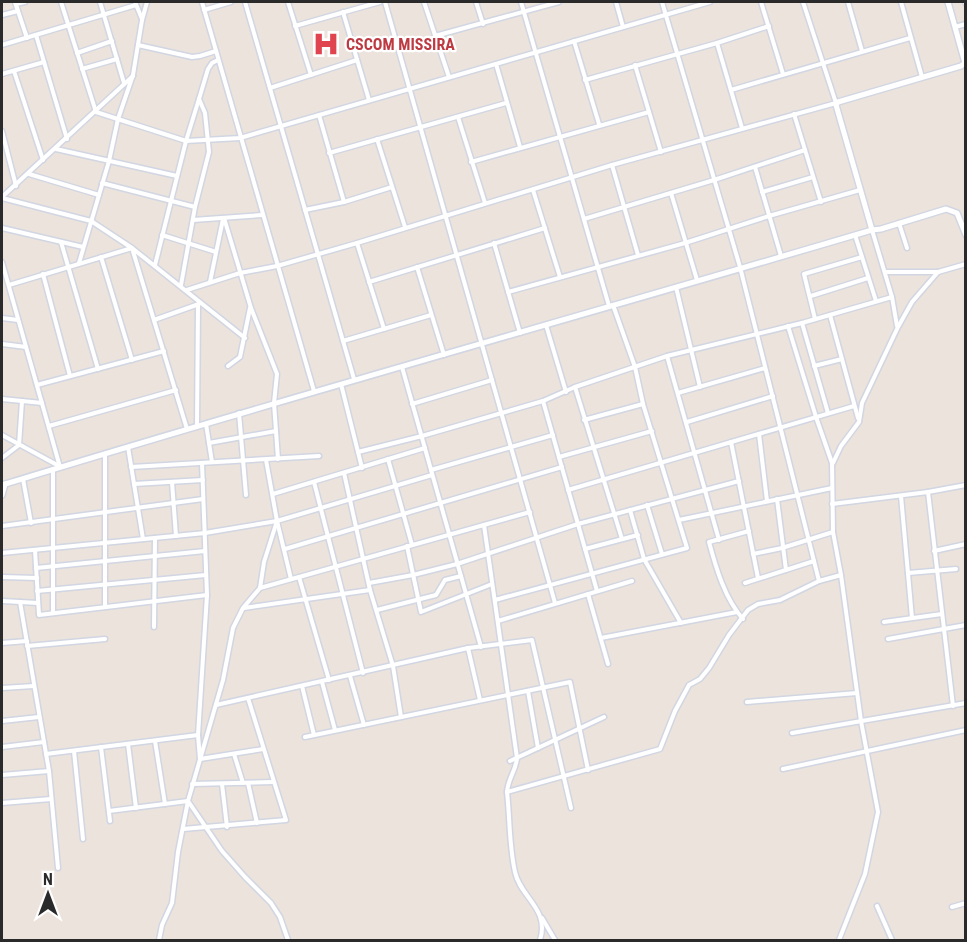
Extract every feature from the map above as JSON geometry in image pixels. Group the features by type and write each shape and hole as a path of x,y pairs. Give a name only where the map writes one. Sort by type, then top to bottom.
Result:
{"street":[{"path":"25,2 15,3 27,38"},
{"path":"61,2 96,112"},
{"path":"100,2 124,83"},
{"path":"79,264 109,161 118,119 133,75 147,2"},
{"path":"202,2 314,391"},
{"path":"204,10 231,2"},
{"path":"245,2 354,379"},
{"path":"288,2 311,75"},
{"path":"295,26 380,2"},
{"path":"385,2 555,603"},
{"path":"424,2 449,77"},
{"path":"476,2 483,24"},
{"path":"495,600 687,548 643,404 635,367 598,267 520,2"},
{"path":"435,36 560,2"},
{"path":"616,2 623,27"},
{"path":"662,2 740,267 819,581"},
{"path":"96,112 186,141 240,138 707,2"},
{"path":"761,2 783,74"},
{"path":"803,2 836,103 892,297 898,327"},
{"path":"849,2 862,51"},
{"path":"901,2 922,77"},
{"path":"187,290 240,273 277,266 357,243 612,165 965,65 963,48 948,2"},
{"path":"2,45 136,3 142,20"},
{"path":"2,15 18,11"},
{"path":"343,12 369,100"},
{"path":"955,27 966,24"},
{"path":"585,81 769,26"},
{"path":"36,35 66,139"},
{"path":"730,90 910,38"},
{"path":"77,53 112,41"},
{"path":"574,41 599,124"},
{"path":"717,43 742,128"},
{"path":"138,45 192,57 216,51"},
{"path":"82,69 117,59"},
{"path":"154,265 186,141 208,69 218,60"},
{"path":"270,88 357,60"},
{"path":"2,74 44,62"},
{"path":"496,64 520,147"},
{"path":"635,65 661,152"},
{"path":"14,70 44,160"},
{"path":"2,198 133,75"},
{"path":"181,285 195,207 209,152 205,113 199,99"},
{"path":"329,153 506,103"},
{"path":"471,162 599,124 649,112"},
{"path":"794,114 821,202"},
{"path":"319,115 344,202"},
{"path":"458,117 485,204"},
{"path":"2,132 16,186"},
{"path":"377,139 405,227"},
{"path":"56,149 177,176"},
{"path":"584,219 805,150"},
{"path":"612,165 638,255"},
{"path":"755,167 781,256"},
{"path":"29,174 99,195"},
{"path":"762,192 813,177"},
{"path":"102,183 195,207"},
{"path":"305,210 344,202 392,188"},
{"path":"533,190 560,277"},
{"path":"508,292 685,243 860,190"},
{"path":"671,193 696,280"},
{"path":"2,198 91,221 181,285 200,304 245,338"},
{"path":"2,495 3,484 354,379 946,209 957,213 966,235"},
{"path":"193,220 262,215"},
{"path":"210,282 224,218"},
{"path":"224,218 251,308 277,374 274,403 278,459"},
{"path":"899,223 907,248"},
{"path":"2,228 83,248"},
{"path":"369,282 545,228"},
{"path":"162,235 216,252"},
{"path":"855,235 876,301"},
{"path":"61,242 98,369"},
{"path":"357,243 384,329"},
{"path":"494,243 520,333"},
{"path":"9,285 132,248"},
{"path":"132,248 187,429"},
{"path":"100,257 132,360"},
{"path":"815,319 804,274 862,257"},
{"path":"2,262 60,467"},
{"path":"885,272 938,272 966,264"},
{"path":"417,267 444,355"},
{"path":"832,464 841,446 859,422 862,403 898,327 912,302 938,272"},
{"path":"43,274 70,376"},
{"path":"811,296 868,278"},
{"path":"676,286 700,387"},
{"path":"358,452 543,401 575,387 667,356 802,323 892,297"},
{"path":"154,320 200,304"},
{"path":"197,426 200,304"},
{"path":"228,366 240,357 251,308"},
{"path":"343,341 431,315"},
{"path":"830,315 859,422"},
{"path":"2,318 18,320"},
{"path":"802,323 828,413"},
{"path":"546,325 566,392"},
{"path":"788,326 832,464 833,532 861,721 878,812 865,874 839,940"},
{"path":"2,345 26,346"},
{"path":"37,385 164,351"},
{"path":"667,356 719,540"},
{"path":"814,366 842,359"},
{"path":"402,367 481,647"},
{"path":"678,393 765,368"},
{"path":"412,404 492,380"},
{"path":"341,383 362,468"},
{"path":"575,387 622,539"},
{"path":"49,426 176,390"},
{"path":"687,422 773,396"},
{"path":"2,399 42,403"},
{"path":"2,458 18,445 22,401"},
{"path":"543,401 597,591"},
{"path":"584,420 643,404"},
{"path":"568,490 854,406"},
{"path":"239,413 246,495"},
{"path":"206,424 212,462"},
{"path":"209,443 276,431"},
{"path":"559,457 652,432"},
{"path":"759,434 767,501"},
{"path":"2,435 60,467"},
{"path":"2,553 205,533 277,522 553,435"},
{"path":"731,442 758,578"},
{"path":"128,447 143,539"},
{"path":"273,494 425,448"},
{"path":"105,454 105,607"},
{"path":"131,467 319,456"},
{"path":"388,459 404,514 421,612 492,584"},
{"path":"266,460 277,522 291,579"},
{"path":"200,759 198,735 207,595 202,463"},
{"path":"285,549 562,467"},
{"path":"53,469 53,613"},
{"path":"344,473 370,590 393,666 401,717"},
{"path":"23,478 31,523"},
{"path":"134,484 202,480"},
{"path":"369,583 457,564 578,524 739,481"},
{"path":"172,482 176,536"},
{"path":"314,482 363,673"},
{"path":"832,504 966,485"},
{"path":"678,520 832,488"},
{"path":"928,492 953,706"},
{"path":"901,496 912,618"},
{"path":"2,526 105,514 203,499"},
{"path":"777,499 786,570"},
{"path":"647,505 662,554"},
{"path":"630,510 644,559 681,623"},
{"path":"260,588 530,512"},
{"path":"159,940 162,925 172,903 188,801 223,680 233,628 243,608 260,588 264,562 277,522"},
{"path":"484,525 517,758 516,769 508,782 507,792 515,874 555,940"},
{"path":"743,619 737,612 717,571 709,542 749,531"},
{"path":"753,554 782,548 833,532"},
{"path":"585,549 638,535"},
{"path":"154,627 155,538"},
{"path":"934,551 966,544"},
{"path":"35,550 39,615 207,595"},
{"path":"36,568 205,551"},
{"path":"745,583 814,561"},
{"path":"908,573 956,569"},
{"path":"38,591 206,574"},
{"path":"507,792 660,749 675,711 689,685 700,679 709,668 729,635 748,610 758,604 780,600 819,581 841,575"},
{"path":"376,610 436,595 445,580 461,576"},
{"path":"2,577 37,578"},
{"path":"299,577 329,680"},
{"path":"498,621 632,581"},
{"path":"243,608 370,590"},
{"path":"588,594 608,663"},
{"path":"436,595 442,604"},
{"path":"2,601 38,603"},
{"path":"20,602 49,771 58,868"},
{"path":"601,638 737,612"},
{"path":"884,622 942,614"},
{"path":"888,639 966,625"},
{"path":"2,643 27,644 105,639"},
{"path":"216,705 468,648 532,640 571,808"},
{"path":"468,648 481,700"},
{"path":"350,676 364,725"},
{"path":"322,682 335,731"},
{"path":"305,737 570,682 588,770"},
{"path":"2,688 34,686"},
{"path":"302,686 314,735"},
{"path":"528,691 538,748"},
{"path":"747,702 857,693"},
{"path":"183,830 285,820 248,698"},
{"path":"792,733 966,703"},
{"path":"2,721 39,717"},
{"path":"510,761 604,717"},
{"path":"783,769 966,730"},
{"path":"46,754 198,735"},
{"path":"155,741 165,804"},
{"path":"2,747 44,742"},
{"path":"128,744 136,808"},
{"path":"101,747 110,821"},
{"path":"200,759 263,749"},
{"path":"74,751 84,839"},
{"path":"234,754 243,783"},
{"path":"2,776 49,771"},
{"path":"192,784 273,782"},
{"path":"248,783 257,823"},
{"path":"222,784 226,827"},
{"path":"2,803 51,799"},
{"path":"109,811 188,801"},
{"path":"188,801 206,829 245,877 271,903 280,917 288,940"},
{"path":"952,907 966,903"},
{"path":"877,906 892,940"},
{"path":"540,915 542,933 540,940"}],"place":[{"name":"CSCOM MISSIRA","path":"326,44"}]}
